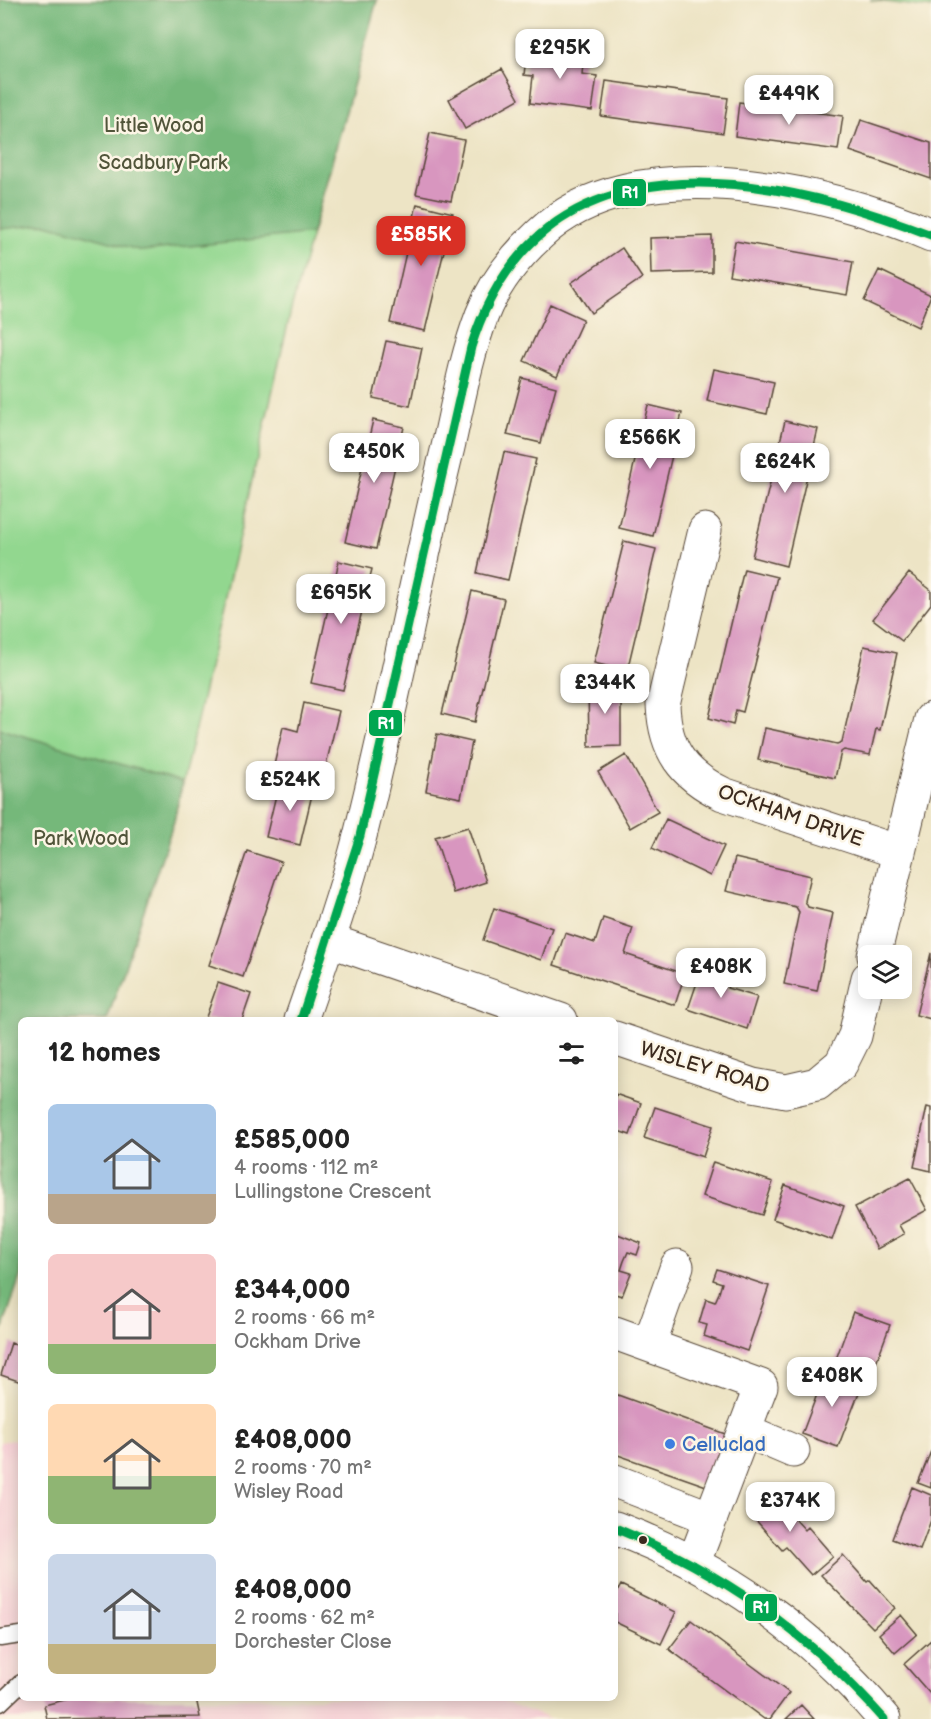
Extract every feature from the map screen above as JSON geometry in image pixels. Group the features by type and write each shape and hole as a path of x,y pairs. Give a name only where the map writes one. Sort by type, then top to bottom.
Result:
{"street":[{"path":"302,1017 360,838 442,470 474,342 483,313 498,284 519,255 542,232 564,216 594,200 632,188 664,182 697,182 821,199 887,217 931,235"},
{"name":"OCKHAM DRIVE","path":"705,530 663,705 664,725 682,764 699,782 723,794 899,852"},
{"path":"877,945 931,719"},
{"path":"328,940 552,1017"},
{"name":"WISLEY ROAD","path":"618,1039 753,1085 786,1091 817,1084 841,1064 855,1036 863,999"},
{"path":"649,1345 677,1266"},
{"path":"618,1334 761,1386 694,1562"},
{"path":"744,1430 792,1451"},
{"path":"618,1482 711,1518"},
{"path":"618,1529 694,1562 735,1586 781,1619 860,1691 884,1719"}],"lane":[{"path":"0,1638 18,1635"},
{"path":"0,1703 18,1686"}],"shaded area":[{"path":"18,1439 18,1701 504,1701 550,1719 0,1719 0,1442"}],"green space":[{"name":"Scadbury Park","path":"0,0 377,0 292,306 174,821 108,1017 18,1017 18,1283 0,1336"},
{"name":"Little Wood","path":"0,0 377,0 312,233 142,251 47,224 0,229"},
{"path":"870,0 931,0 931,8"},
{"name":"Park Wood","path":"0,729 182,782 174,821 108,1017 18,1017 18,1283 0,1336"}],"building":[{"path":"527,48 584,56 582,74 597,76 592,111 530,103 533,76 524,75"},
{"path":"502,69 519,99 465,129 449,99"},
{"path":"606,81 728,98 723,133 601,116"},
{"path":"739,102 843,116 838,150 735,136"},
{"path":"861,120 931,143 931,179 850,151"},
{"path":"430,133 464,140 451,201 416,194"},
{"path":"417,204 453,213 425,331 390,323"},
{"path":"712,236 712,272 651,274 650,238"},
{"path":"735,241 853,262 847,295 729,275"},
{"path":"622,248 642,278 591,313 571,283"},
{"path":"879,270 931,295 918,327 864,301"},
{"path":"550,304 583,319 557,376 524,361"},
{"path":"386,341 422,348 410,406 373,398"},
{"path":"714,369 774,382 767,414 707,401"},
{"path":"522,378 556,387 541,443 507,435"},
{"path":"648,405 682,413 653,536 619,528"},
{"path":"373,420 404,427 376,549 345,542"},
{"path":"785,421 818,429 786,566 752,557"},
{"path":"504,452 536,459 508,580 477,573"},
{"path":"624,541 656,549 627,671 594,663"},
{"path":"339,561 372,569 343,690 311,683"},
{"path":"744,569 777,577 743,712 736,710 733,725 709,718"},
{"path":"909,573 931,590 931,604 902,641 873,619"},
{"path":"472,591 504,599 475,722 442,714"},
{"path":"864,646 897,653 880,730 876,729 870,755 844,750 841,752 835,778 758,760 765,728 837,744 842,742"},
{"path":"588,683 621,683 621,746 589,747"},
{"path":"304,703 339,711 325,769 312,766 310,773 274,765 283,727 298,731"},
{"path":"437,734 472,742 461,798 426,791"},
{"path":"626,755 658,812 630,828 598,772"},
{"path":"280,778 314,786 300,845 266,837"},
{"path":"666,819 724,846 710,876 652,848"},
{"path":"468,827 486,882 453,893 435,837"},
{"path":"247,851 281,862 243,977 209,965"},
{"path":"735,858 811,876 805,901 808,907 833,913 817,991 784,984 799,912 796,907 726,891"},
{"path":"494,908 552,928 541,960 483,940"},
{"path":"603,918 633,928 625,954 685,974 675,1005 554,965 565,933 595,943"},
{"path":"931,953 931,1019 916,1015"},
{"path":"703,965 731,974 727,988 757,997 747,1029 688,1009"},
{"path":"218,983 251,994 243,1017 206,1017"},
{"path":"618,1095 641,1103 630,1135 618,1131"},
{"path":"655,1107 713,1126 703,1157 644,1138"},
{"path":"927,1107 931,1108 931,1171 914,1167"},
{"path":"713,1162 773,1182 762,1215 702,1196"},
{"path":"910,1178 927,1210 899,1225 904,1234 877,1249 855,1207"},
{"path":"785,1185 844,1206 832,1240 773,1219"},
{"path":"618,1234 641,1243 637,1255 628,1252 624,1261 621,1270 631,1273 622,1296 618,1295"},
{"path":"717,1269 769,1286 747,1351 704,1336 707,1325 699,1323 706,1299 715,1302 719,1293 722,1283 713,1280"},
{"path":"853,1312 890,1325 871,1376 835,1362"},
{"path":"11,1343 18,1346 18,1381 1,1375"},
{"path":"827,1368 863,1382 838,1447 802,1434"},
{"name":"Celluclad","path":"618,1395 728,1435 709,1487 618,1455"},
{"path":"931,1451 931,1488 918,1483"},
{"path":"912,1487 931,1495 931,1520 920,1550 892,1539"},
{"path":"769,1490 805,1530 808,1527 833,1556 811,1575 786,1547 782,1550 747,1510"},
{"path":"843,1555 895,1608 873,1628 821,1575"},
{"path":"621,1585 676,1612 661,1644 618,1623 618,1590"},
{"path":"901,1615 917,1634 895,1653 879,1634"},
{"path":"691,1620 789,1693 770,1719 764,1719 669,1649"},
{"path":"931,1640 931,1695 904,1664"},
{"path":"61,1701 197,1701 200,1717 47,1719 44,1705"},
{"path":"801,1705 814,1719 786,1719"}],"transit line":[{"name":"R1","path":"302,1017 360,836 471,347 503,277 548,228 602,199 664,185 730,184 798,194 866,212 931,235"},
{"name":"R1","path":"618,1529 692,1564 761,1607 824,1658 884,1719"}],"place":[{"name":"Celluclad","path":"670,1444"}]}
